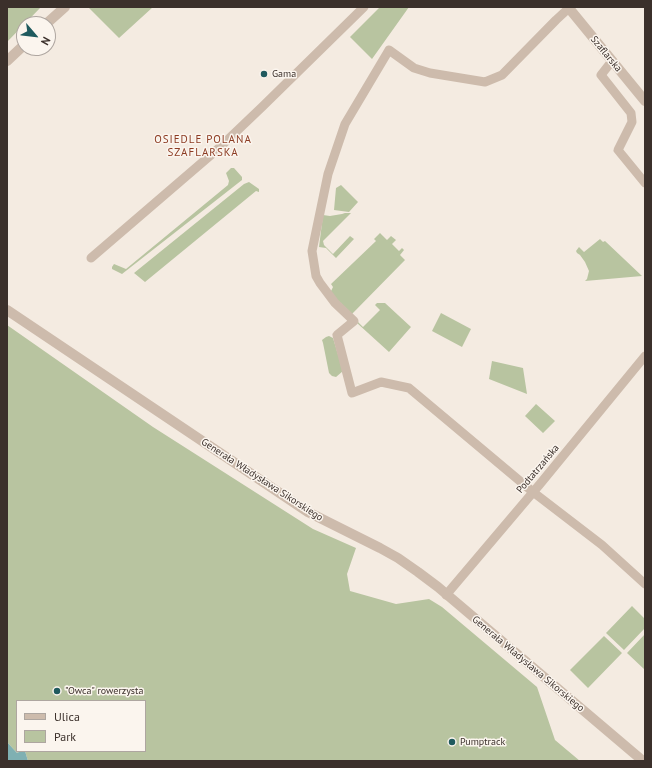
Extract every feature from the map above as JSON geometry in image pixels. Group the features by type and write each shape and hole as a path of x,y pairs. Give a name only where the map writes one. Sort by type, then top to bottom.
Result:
{"street":[{"path":"55,16 65,7"},
{"path":"91,258 222,145 364,7"},
{"path":"568,8 502,75 485,82 430,73 414,68 389,50 345,124 328,174 312,251 316,276 320,283 335,303 354,322 337,335 352,393 381,382 409,388 534,492 602,545 645,584"},
{"name":"Szaflarska","path":"568,8 645,101"},
{"path":"7,61 16,53"},
{"path":"612,61 601,75 631,113 632,122 618,150 645,183"},
{"name":"Generała Władysława Sikorskiego","path":"7,310 302,508 321,520 380,548 418,572 643,761"},
{"name":"Podtatrzańska","path":"446,595 534,492 645,356"}],"green space":[{"path":"7,7 41,7 32,16 16,16 16,33 7,42"},
{"path":"88,7 153,7 119,38"},
{"path":"380,7 409,7 372,59 350,37"},
{"path":"231,168 234,168 242,177 242,180 122,274 112,269 114,264 126,269 228,185 229,181 226,173"},
{"path":"249,182 259,189 259,192 256,191 145,282 134,273 244,184"},
{"path":"341,185 358,202 349,212 334,210 336,188"},
{"path":"351,213 323,241 324,245 333,254 350,236 354,239 336,258 326,248 319,247 323,215 330,216"},
{"path":"380,233 387,240 391,236 396,240 392,244 399,251 402,248 404,250 400,255 405,260 352,314 330,293 333,287 331,284 376,241 374,239"},
{"path":"600,239 603,242 605,241 642,276 585,281 589,271 585,262 576,251 579,247 584,252"},
{"path":"377,303 385,303 411,327 389,352 357,323 358,322 363,327 380,310 375,305"},
{"path":"441,313 471,329 462,347 432,331"},
{"path":"7,325 153,427 313,529 356,548 347,574 350,591 396,604 429,599 442,607 537,687 555,740 580,761 28,761 25,752 146,752 146,700 16,700 16,752 7,742"},
{"path":"329,336 333,338 343,371 336,377 329,373 322,340"},
{"path":"492,361 523,368 527,394 489,379"},
{"path":"536,404 555,421 543,433 525,416"},
{"path":"632,606 645,619 645,628 624,650 606,633"},
{"path":"645,634 645,670 627,653"},
{"path":"604,636 622,653 588,688 570,670"}],"water":[{"path":"7,742 17,753 25,752 28,761 7,761"}],"place":[{"name":"Gama","path":"264,74"},
{"name":"\"Owca\" rowerzysta","path":"57,691"},
{"name":"Pumptrack","path":"452,742"}],"district":[{"name":"OSIEDLE POLANA SZAFLARSKA","path":"203,146"}]}
